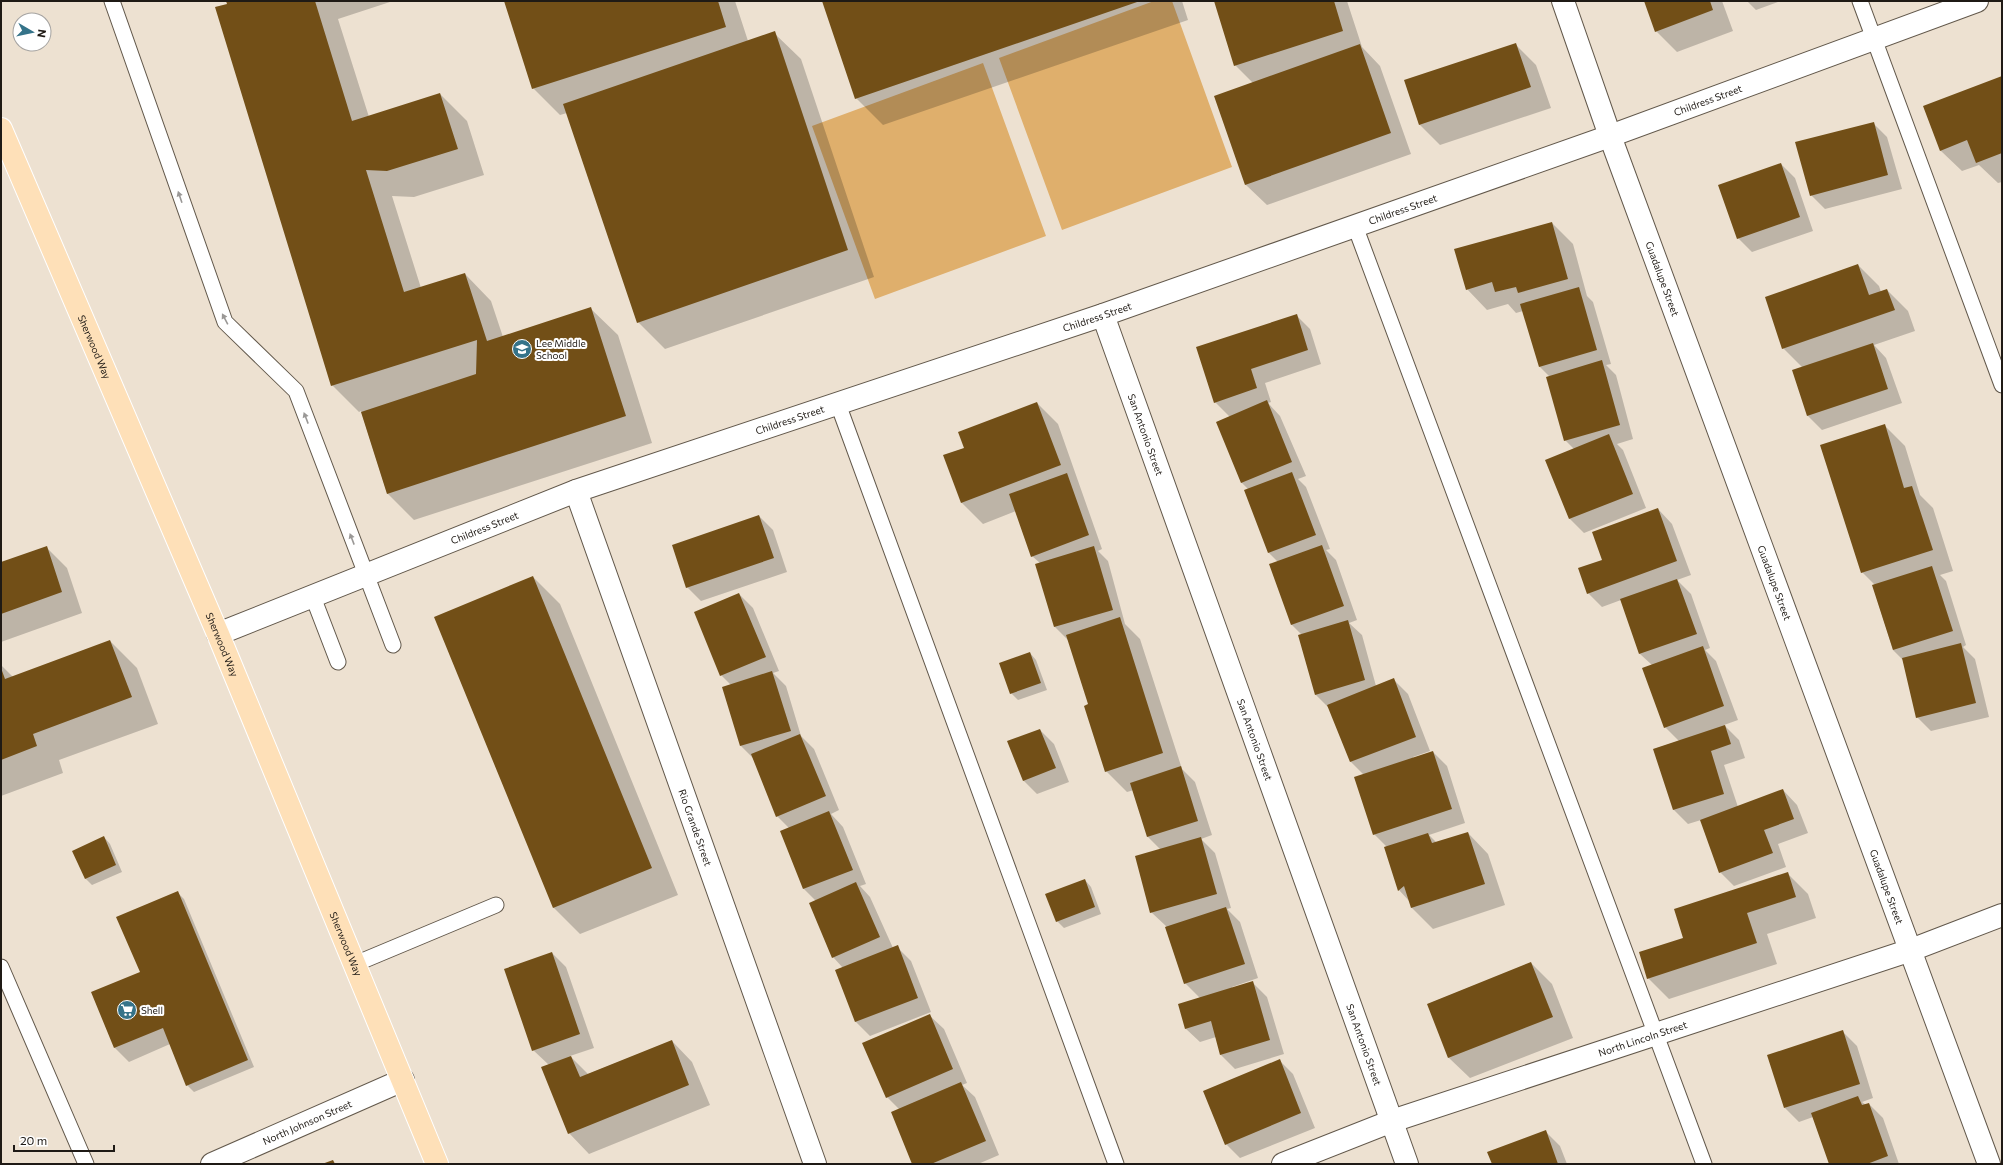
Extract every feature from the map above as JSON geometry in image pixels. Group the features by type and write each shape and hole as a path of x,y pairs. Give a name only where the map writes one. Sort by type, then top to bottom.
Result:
{"main road":[{"name":"Sherwood Way","path":"1,129 218,634 437,1164"}],"street":[{"name":"Guadalupe Street","path":"1563,1 1610,136 1989,1164"},
{"name":"Childress Street","path":"218,634 576,491 1103,315 1610,136 1977,1"},
{"name":"San Antonio Street","path":"1103,315 1407,1164"},
{"name":"Rio Grande Street","path":"576,491 815,1164"},
{"name":"North Lincoln Street","path":"1283,1164 1392,1121 1911,950 2002,915"},
{"name":"North Johnson Street","path":"212,1164 403,1080"}],"lane":[{"path":"112,1 225,322 296,391 393,645"},
{"path":"1860,1 2002,385"},
{"path":"1354,226 1704,1164"},
{"path":"838,404 1116,1164"},
{"path":"313,596 338,662"},
{"path":"355,964 496,905"},
{"path":"1,967 86,1164"}],"shaded area":[{"path":"1154,1 1172,1 1232,167 1062,230 999,58"},
{"path":"983,63 1046,236 875,299 812,126"}],"building":[{"path":"226,1 315,1 352,121 440,93 458,149 387,171 366,170 404,292 465,273 487,341 591,307 626,416 387,494 361,412 476,374 477,340 331,386 215,7 227,4"},
{"path":"504,1 718,1 726,27 532,89"},
{"path":"822,1 1140,1 855,99"},
{"path":"1214,1 1334,1 1343,31 1234,66"},
{"path":"1644,1 1710,1 1713,10 1655,32"},
{"path":"775,31 848,250 637,323 563,104"},
{"path":"1516,43 1531,87 1419,125 1404,80"},
{"path":"1360,44 1391,133 1245,185 1214,96"},
{"path":"2002,76 2002,153 1976,163 1967,140 1940,151 1923,106"},
{"path":"1874,122 1888,175 1810,196 1795,142"},
{"path":"1781,163 1800,217 1737,239 1718,185"},
{"path":"1552,222 1568,279 1518,293 1516,287 1495,292 1492,282 1466,290 1454,249"},
{"path":"1858,264 1869,295 1887,289 1895,310 1782,349 1765,297"},
{"path":"1579,287 1597,350 1539,367 1520,304"},
{"path":"1297,314 1308,350 1251,369 1257,388 1214,403 1196,347"},
{"path":"1873,343 1888,389 1807,416 1792,370"},
{"path":"1602,360 1620,425 1564,441 1546,377"},
{"path":"1267,400 1292,462 1241,483 1216,422"},
{"path":"1037,402 1061,465 961,503 943,455 964,448 958,432"},
{"path":"1885,424 1904,488 1912,486 1933,550 1861,573 1820,445"},
{"path":"1609,434 1633,494 1569,519 1545,460"},
{"path":"1292,472 1316,535 1268,553 1244,490"},
{"path":"1067,473 1089,535 1031,557 1009,494"},
{"path":"1658,508 1677,561 1587,594 1578,568 1602,560 1592,532"},
{"path":"759,515 774,558 686,588 672,545"},
{"path":"1322,545 1344,606 1291,625 1269,564"},
{"path":"47,546 62,592 1,614 1,562"},
{"path":"1094,546 1113,610 1054,627 1035,564"},
{"path":"1932,566 1953,631 1893,650 1872,585"},
{"path":"533,576 652,868 553,908 434,617"},
{"path":"1677,579 1697,634 1639,654 1620,599"},
{"path":"739,593 766,657 720,676 694,612"},
{"path":"1120,617 1163,753 1105,772 1084,706 1088,704 1066,635"},
{"path":"1348,620 1365,680 1315,695 1298,635"},
{"path":"110,640 132,697 33,734 37,746 1,760 1,668 5,679"},
{"path":"1961,643 1976,703 1916,718 1902,658"},
{"path":"1703,646 1724,706 1664,728 1642,668"},
{"path":"1030,652 1041,683 1010,694 999,663"},
{"path":"772,671 791,731 740,746 722,687"},
{"path":"1394,678 1416,737 1350,762 1327,705"},
{"path":"1725,725 1731,744 1711,751 1724,794 1673,810 1653,749"},
{"path":"1040,729 1056,768 1023,781 1007,741"},
{"path":"800,734 826,796 776,817 751,754"},
{"path":"1433,751 1452,809 1373,835 1354,777"},
{"path":"1181,766 1198,821 1147,837 1130,783"},
{"path":"1783,789 1794,819 1764,830 1773,853 1719,873 1700,820"},
{"path":"829,811 853,870 803,889 780,831"},
{"path":"1468,832 1485,884 1411,908 1404,886 1398,891 1384,847 1428,833 1432,843"},
{"path":"104,836 116,865 85,879 72,851"},
{"path":"1201,837 1217,894 1150,913 1135,856"},
{"path":"1788,872 1796,897 1747,913 1757,943 1647,979 1639,952 1683,938 1674,909"},
{"path":"1085,879 1095,907 1056,922 1045,894"},
{"path":"856,882 880,937 832,958 809,903"},
{"name":"Shell","path":"178,891 248,1060 186,1086 163,1028 114,1048 91,992 140,972 116,917"},
{"path":"1226,907 1245,964 1184,984 1165,927"},
{"path":"898,945 918,998 855,1022 835,970"},
{"path":"552,952 580,1034 532,1051 504,969"},
{"path":"1531,962 1553,1017 1448,1058 1427,1004"},
{"path":"1253,981 1270,1040 1220,1055 1211,1021 1185,1029 1178,1004"},
{"path":"930,1014 953,1069 886,1098 862,1043"},
{"path":"1843,1030 1860,1084 1784,1108 1767,1055"},
{"path":"672,1040 689,1085 568,1134 541,1067 571,1056 580,1077"},
{"path":"1280,1059 1301,1113 1225,1145 1203,1091"},
{"path":"961,1082 986,1141 931,1164 912,1164 891,1112"},
{"path":"1858,1096 1862,1105 1869,1103 1888,1156 1867,1164 1829,1164 1811,1113"},
{"path":"1546,1130 1558,1164 1492,1164 1487,1152"},
{"path":"333,1160 335,1164 322,1164"}],"place":[{"name":"Lee Middle School","path":"522,349"},
{"name":"Shell","path":"127,1010"}]}
